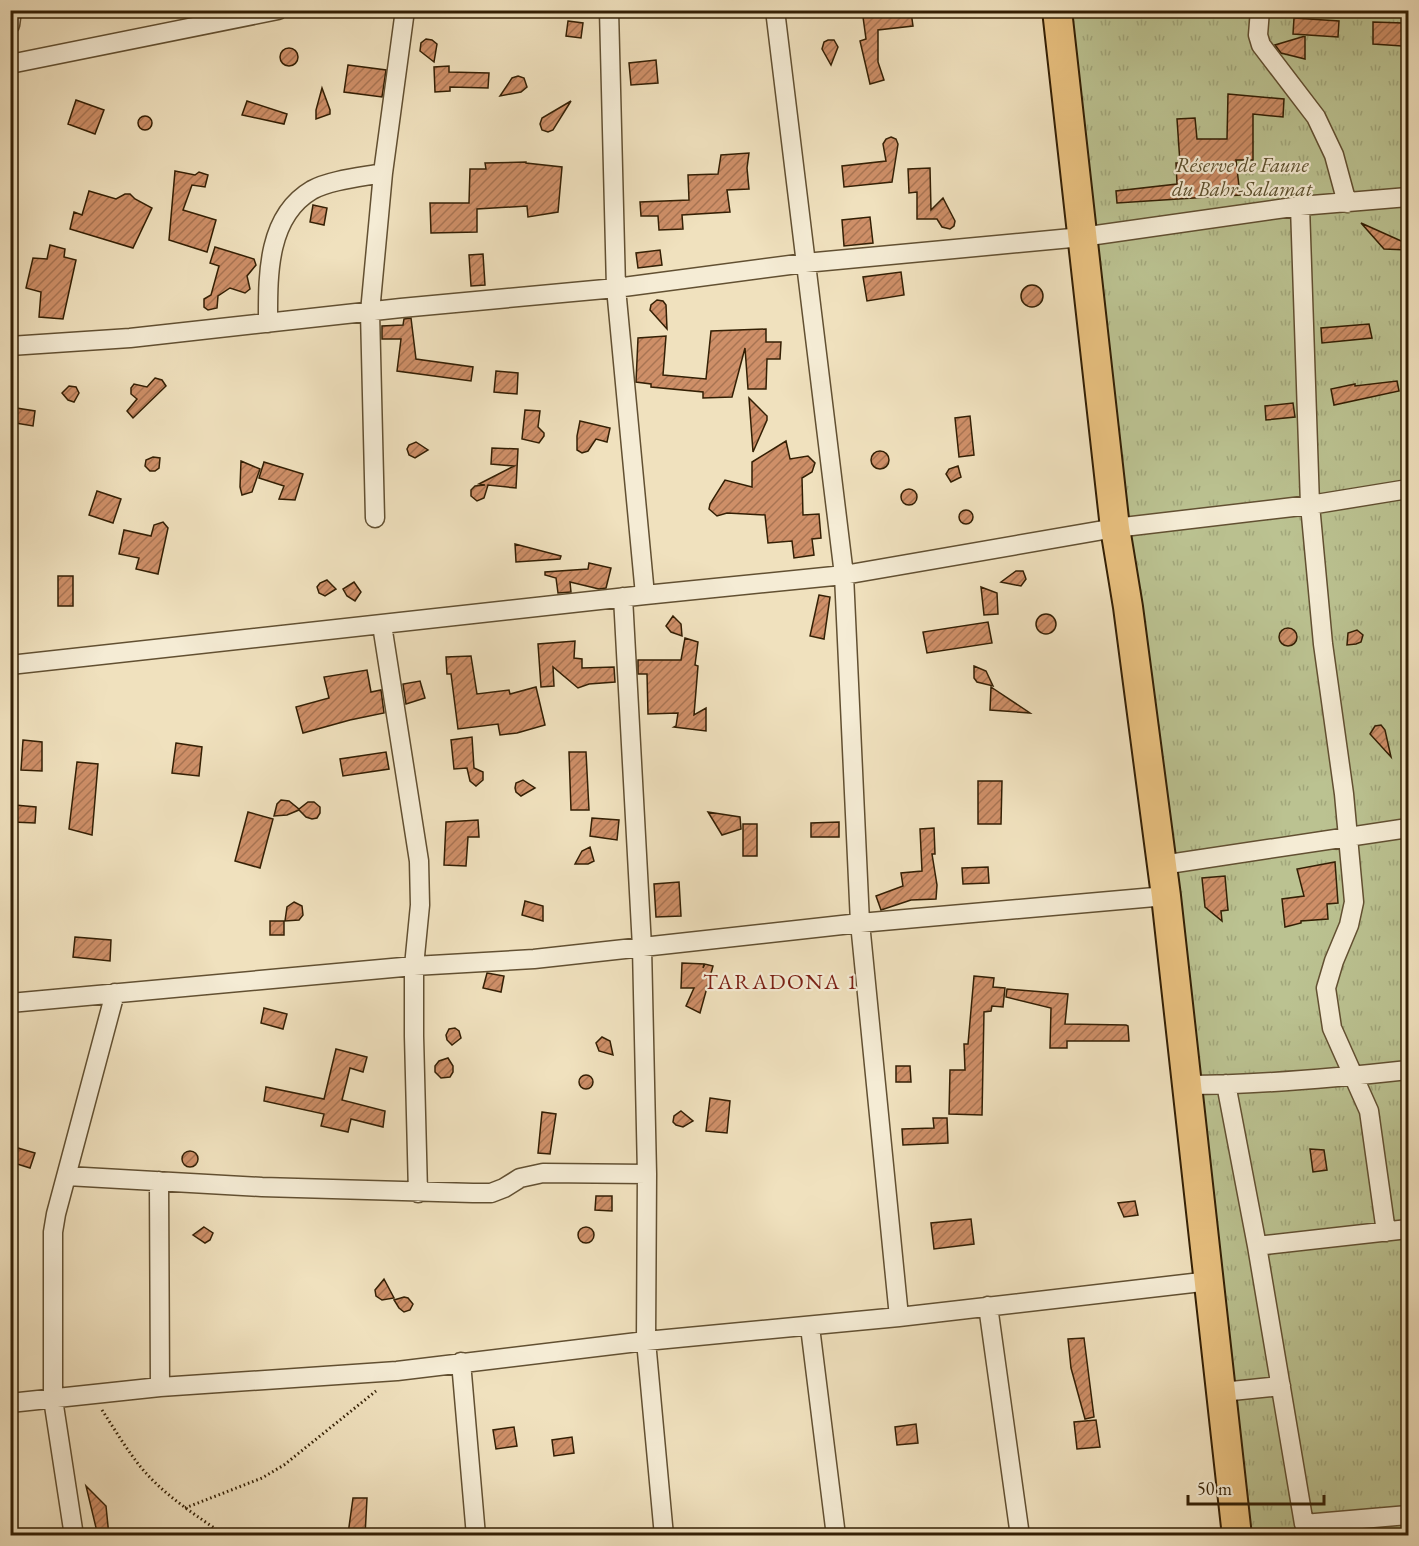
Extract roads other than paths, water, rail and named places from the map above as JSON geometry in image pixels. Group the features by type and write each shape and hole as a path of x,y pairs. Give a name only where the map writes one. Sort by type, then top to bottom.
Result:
{"main road":[{"path":"1057,10 1115,528 1128,607 1166,896 1237,1536"}],"street":[{"path":"10,25 12,10"},
{"path":"10,64 278,10"},
{"path":"375,518 370,312 383,173 405,10"},
{"path":"609,10 616,288 645,595"},
{"path":"775,10 844,575 860,923 899,1317"},
{"path":"1260,10 1258,35 1261,45 1316,117 1334,155 1347,203"},
{"path":"268,323 268,278 273,247 281,224 289,211 312,190 383,173"},
{"path":"10,346 130,338 616,288 805,263 1082,237 1300,206 1408,198"},
{"path":"1300,206 1310,505 1323,644 1349,838 1353,911 1326,988 1332,1028 1369,1111 1386,1232"},
{"path":"10,665 623,597 844,575 1115,528 1310,505 1408,489"},
{"path":"623,597 642,947 647,1174 646,1341 664,1536"},
{"path":"382,625 419,861 420,905 414,966 418,1193"},
{"path":"1162,865 1408,828"},
{"path":"10,1003 414,966 534,959 860,923 1166,896"},
{"path":"74,1536 53,1399 52,1232 115,993"},
{"path":"1188,1084 1226,1084 1353,1076 1408,1070"},
{"path":"1226,1084 1257,1246 1304,1524 1408,1515"},
{"path":"67,1176 418,1193 491,1193 520,1178 543,1173 647,1174"},
{"path":"159,1181 160,1387"},
{"path":"1257,1246 1408,1229"},
{"path":"10,1402 160,1387 397,1371 646,1341 810,1327 1210,1281"},
{"path":"988,1306 1020,1536"},
{"path":"810,1327 836,1536"},
{"path":"461,1362 476,1536"},
{"path":"1222,1392 1281,1386"}],"district":[{"name":"TARADONA 1","path":"781,981"}],"park label":[{"name":"Réserve de Faune du Bahr-Salamat","path":"1242,176"}]}
